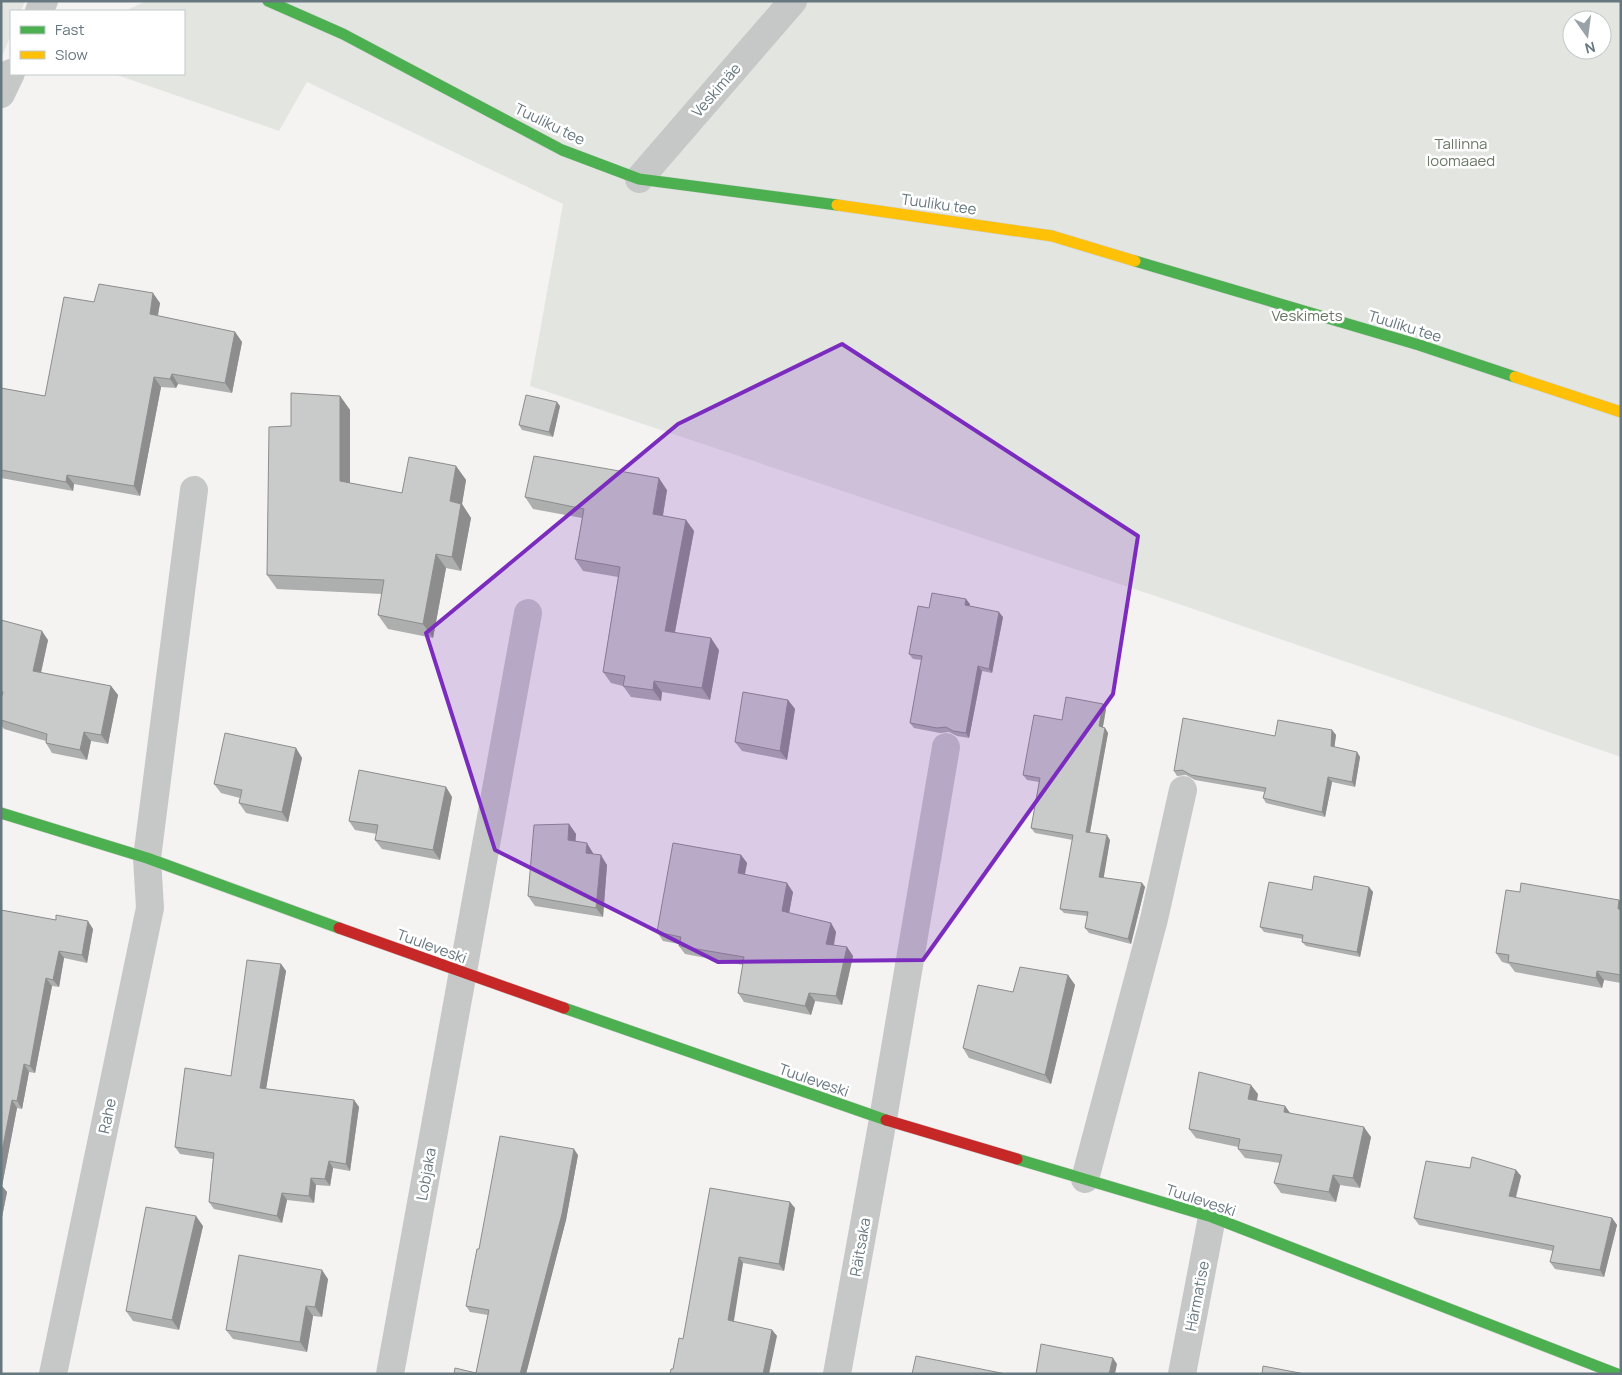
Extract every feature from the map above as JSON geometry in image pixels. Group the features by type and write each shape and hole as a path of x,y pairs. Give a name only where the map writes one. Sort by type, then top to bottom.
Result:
{"street":[{"name":"Tuuliku tee","path":"268,1 343,34 562,150 639,179 838,204 1052,236 1419,345 1621,412"},
{"name":"Veskimäe","path":"639,179 793,1"},
{"path":"1,94 10,75"},
{"name":"Rahe","path":"53,1374 150,908 148,858 194,490"},
{"name":"Lobjaka","path":"390,1374 528,613"},
{"name":"Räitsaka","path":"836,1374 883,1119 946,747"},
{"path":"1085,1180 1154,919 1183,790"},
{"name":"Tuuleveski","path":"1,813 148,858 462,973 883,1119 1212,1218 1617,1374"},
{"name":"Härmatise","path":"1182,1374 1212,1218"}],"highlighted area":[{"path":"842,344 1138,536 1113,694 923,960 718,962 495,850 426,633 678,424"}],"green space":[{"path":"1,1 25,1 21,10 10,10 10,37 1,58"},
{"name":"Veskimets","path":"146,1 1621,1 1621,757 1176,603 530,386 563,204 307,82 279,131 117,75 185,75 185,10 127,10"}],"building":[{"path":"99,284 153,293 150,314 235,332 225,383 172,374 170,379 154,377 134,486 67,475 66,482 1,470 1,388 45,396 64,297 94,302"},
{"path":"291,393 340,396 340,481 402,493 409,457 456,466 450,501 461,504 452,557 436,554 423,624 378,615 384,580 267,575 269,427 291,426"},
{"path":"526,395 557,402 549,432 519,425"},
{"path":"534,456 659,478 653,514 686,520 665,631 711,638 702,688 654,681 653,690 623,686 625,676 603,672 620,567 575,559 584,509 525,497"},
{"path":"932,593 966,599 965,605 999,612 989,669 978,666 966,733 953,731 946,727 937,728 910,723 922,656 909,654 918,606 929,608"},
{"path":"1,620 42,631 33,671 111,686 101,735 84,732 80,750 46,743 47,734 1,720 3,692 1,691"},
{"path":"743,692 788,700 780,751 735,742"},
{"path":"1066,697 1103,704 1099,726 1105,728 1086,832 1107,835 1099,877 1142,883 1128,939 1085,928 1088,912 1060,909 1073,835 1031,828 1040,778 1023,775 1034,715 1062,720"},
{"path":"1183,718 1275,736 1278,720 1332,730 1331,746 1357,752 1352,782 1328,777 1322,812 1263,798 1266,788 1191,775 1182,770 1174,771"},
{"path":"225,733 296,748 282,812 239,803 242,790 214,784"},
{"path":"359,770 446,787 433,850 375,840 378,825 349,821"},
{"path":"569,824 568,840 587,843 586,853 601,855 596,908 528,896 534,825"},
{"path":"673,843 741,855 738,873 787,883 782,911 831,923 826,944 847,947 836,996 809,993 805,1006 738,993 744,957 679,946 681,937 657,932"},
{"path":"1314,876 1369,887 1357,952 1302,942 1303,935 1260,927 1269,882 1312,890"},
{"path":"1521,883 1619,900 1618,909 1621,909 1621,975 1597,971 1596,978 1508,962 1509,955 1496,953 1506,890 1520,892"},
{"path":"1,910 56,920 56,915 88,921 82,955 59,951 53,980 46,978 30,1066 24,1064 17,1101 12,1100 1,1156"},
{"path":"247,960 281,964 260,1088 354,1100 346,1164 329,1161 325,1179 311,1178 309,1196 282,1193 277,1216 209,1202 214,1153 175,1147 185,1068 231,1076"},
{"path":"1020,967 1068,975 1045,1075 963,1048 978,985 1013,992"},
{"path":"1199,1072 1251,1085 1248,1099 1285,1106 1284,1112 1364,1127 1353,1178 1333,1175 1329,1192 1274,1183 1282,1155 1238,1149 1240,1139 1189,1129"},
{"path":"500,1136 574,1149 562,1214 520,1374 454,1374 455,1368 476,1373 489,1310 466,1306 477,1249 479,1249"},
{"path":"1472,1157 1516,1170 1509,1196 1612,1218 1600,1270 1550,1262 1554,1246 1414,1218 1426,1161 1470,1168"},
{"path":"710,1188 790,1202 779,1264 739,1257 728,1320 772,1330 763,1374 670,1374 671,1369 673,1369 679,1338 683,1339"},
{"path":"146,1207 196,1216 172,1320 126,1311"},
{"path":"239,1255 322,1270 315,1307 306,1306 300,1342 226,1330"},
{"path":"1041,1344 1113,1358 1109,1374 1036,1374"},
{"path":"916,1356 1006,1374 912,1374"},
{"path":"1263,1366 1305,1374 1262,1374"}],"traffic: fast":[{"path":"268,1 343,34 562,150 639,179 837,205"},
{"path":"1135,261 1419,345 1515,377"},
{"path":"1,813 147,858 339,928"},
{"path":"564,1008 886,1120"},
{"path":"1017,1159 1212,1217 1617,1374"}],"traffic: slow":[{"path":"837,205 1052,236 1135,261"},
{"path":"1515,377 1621,412"}],"traffic: jam":[{"path":"339,928 564,1008"},
{"path":"886,1120 1017,1159"}],"park label":[{"name":"Tallinna loomaaed","path":"1461,152"}]}
